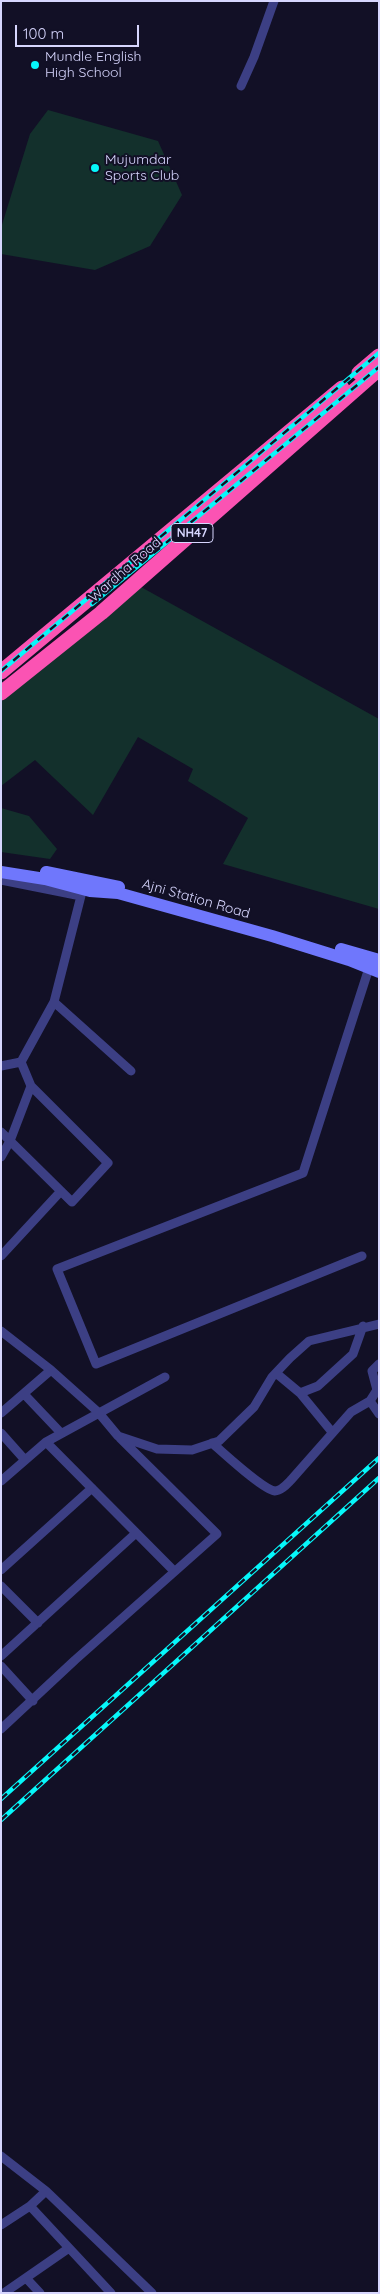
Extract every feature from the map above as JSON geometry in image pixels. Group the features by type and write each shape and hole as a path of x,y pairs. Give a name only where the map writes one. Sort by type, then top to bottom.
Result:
{"highway":[{"name":"Wardha Road","path":"1,672 379,356"},
{"name":"Wardha Road","path":"1,693 101,613 379,369"}],"main road":[{"name":"Ajni Station Road","path":"1,865 83,888"},
{"name":"Ajni Station Road","path":"1,872 118,893 371,965"}],"street":[{"path":"241,86 254,57 274,1"},
{"path":"1,880 83,888 54,1002 22,1062 31,1086 108,1163 72,1202 1,1132"},
{"path":"362,1256 96,1364 58,1269 303,1173 371,965"},
{"path":"54,1002 131,1071"},
{"path":"1,1066 22,1062"},
{"path":"1,1157 10,1141 31,1086"},
{"path":"1,1256 61,1191"},
{"path":"118,1436 157,1448 192,1450 219,1441 254,1407 276,1372 309,1341 363,1326 379,1324"},
{"path":"300,1392 318,1386 353,1354 363,1326"},
{"path":"1,1331 51,1370 98,1412 118,1436 217,1534 75,1660 1,1729"},
{"path":"212,1443 262,1485 275,1491 281,1489 351,1412 370,1401 377,1390 372,1371 379,1364"},
{"path":"1,1413 51,1370"},
{"path":"276,1372 300,1392 332,1432"},
{"path":"1,1481 46,1442 165,1377"},
{"path":"24,1394 62,1433"},
{"path":"370,1401 379,1414"},
{"path":"1,1433 25,1460"},
{"path":"46,1442 174,1571"},
{"path":"1,1570 92,1488"},
{"path":"1,1656 136,1533"},
{"path":"1,1586 38,1623"},
{"path":"1,1666 33,1701"},
{"path":"1,2156 46,2190 152,2293"},
{"path":"1,2225 30,2206 46,2190"},
{"path":"30,2206 111,2293"},
{"path":"4,2293 69,2248"},
{"path":"26,2278 40,2293"}],"green space":[{"name":"Mujumdar Sports Club","path":"48,110 158,141 182,195 150,246 95,270 1,254 1,228 30,134"},
{"path":"141,587 379,719 379,909 223,864 248,818 188,781 193,769 138,737 93,815 35,760 1,786 1,699"},
{"path":"1,808 29,816 57,849 50,859 1,852"}],"railway":[{"path":"1,671 379,353"},
{"path":"92,604 379,367"},
{"path":"1,1799 379,1458"},
{"path":"1,1820 379,1478"}],"place":[{"name":"Mundle English High School","path":"35,65"},
{"name":"Mujumdar Sports Club","path":"95,168"}]}
